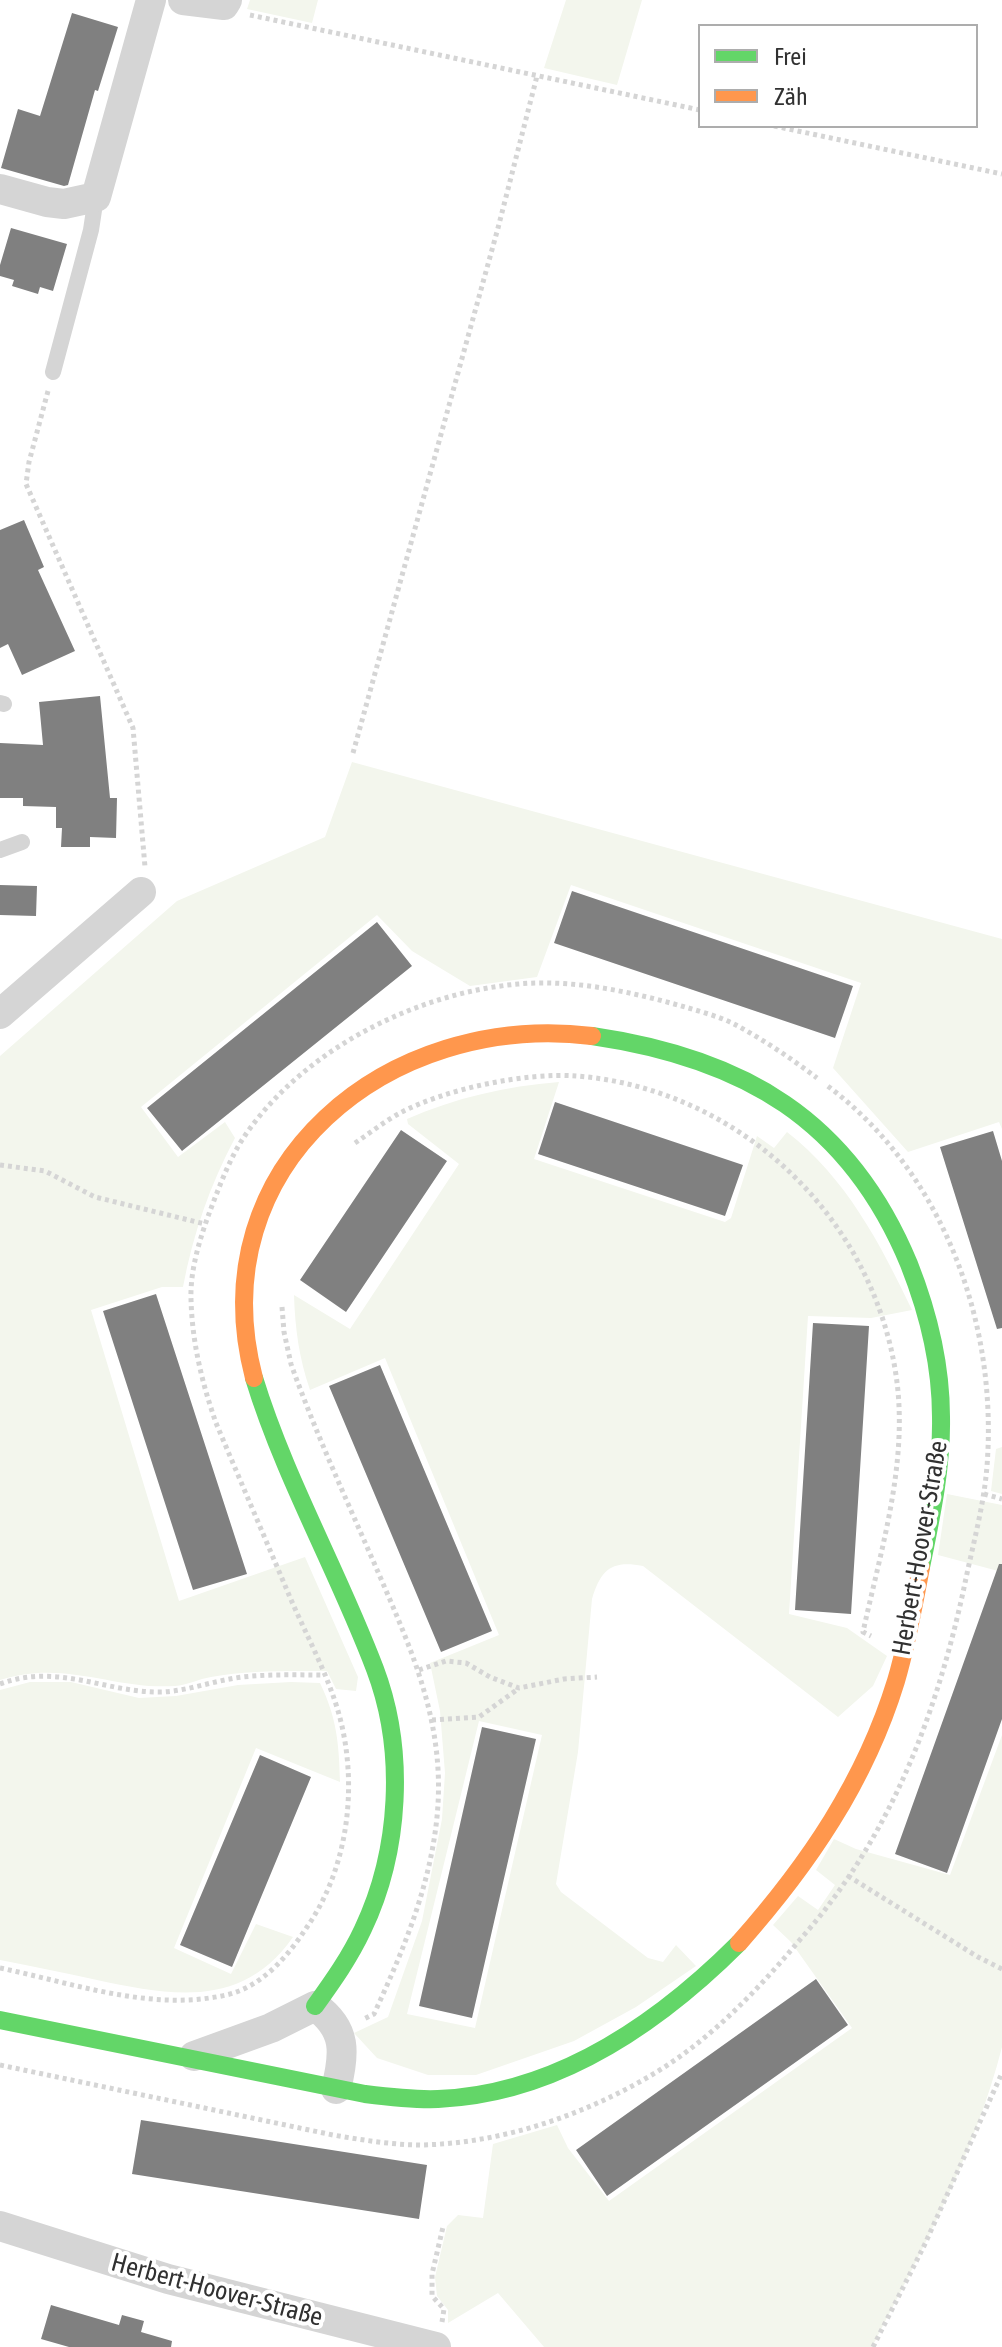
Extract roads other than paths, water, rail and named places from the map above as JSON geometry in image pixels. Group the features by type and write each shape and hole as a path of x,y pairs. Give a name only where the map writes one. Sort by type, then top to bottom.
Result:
{"street":[{"path":"0,189 64,204 96,197 151,0"},
{"path":"183,0 225,3"},
{"path":"0,1014 141,892"},
{"name":"Herbert-Hoover-Straße","path":"0,2020 185,2058 336,2089 413,2099 463,2097 515,2086 559,2072 598,2054 677,2002 750,1933 813,1852 873,1743 903,1654 928,1533 940,1450 941,1401 936,1363 912,1269 881,1206 828,1139 798,1112 719,1068 673,1052 564,1034 512,1035 449,1049 382,1075 329,1112 304,1135 279,1171 259,1212 245,1263 243,1323 247,1350 270,1425 376,1671 387,1707 395,1756 396,1813 378,1889 348,1960 315,2006 228,2045 185,2058"},
{"path":"315,2006 328,2015 339,2030 342,2053 336,2089"},
{"name":"Herbert-Hoover-Straße","path":"0,2226 168,2279 436,2347"}],"lane":[{"path":"53,372 91,230 96,197"},
{"path":"0,850 22,842"}]}
